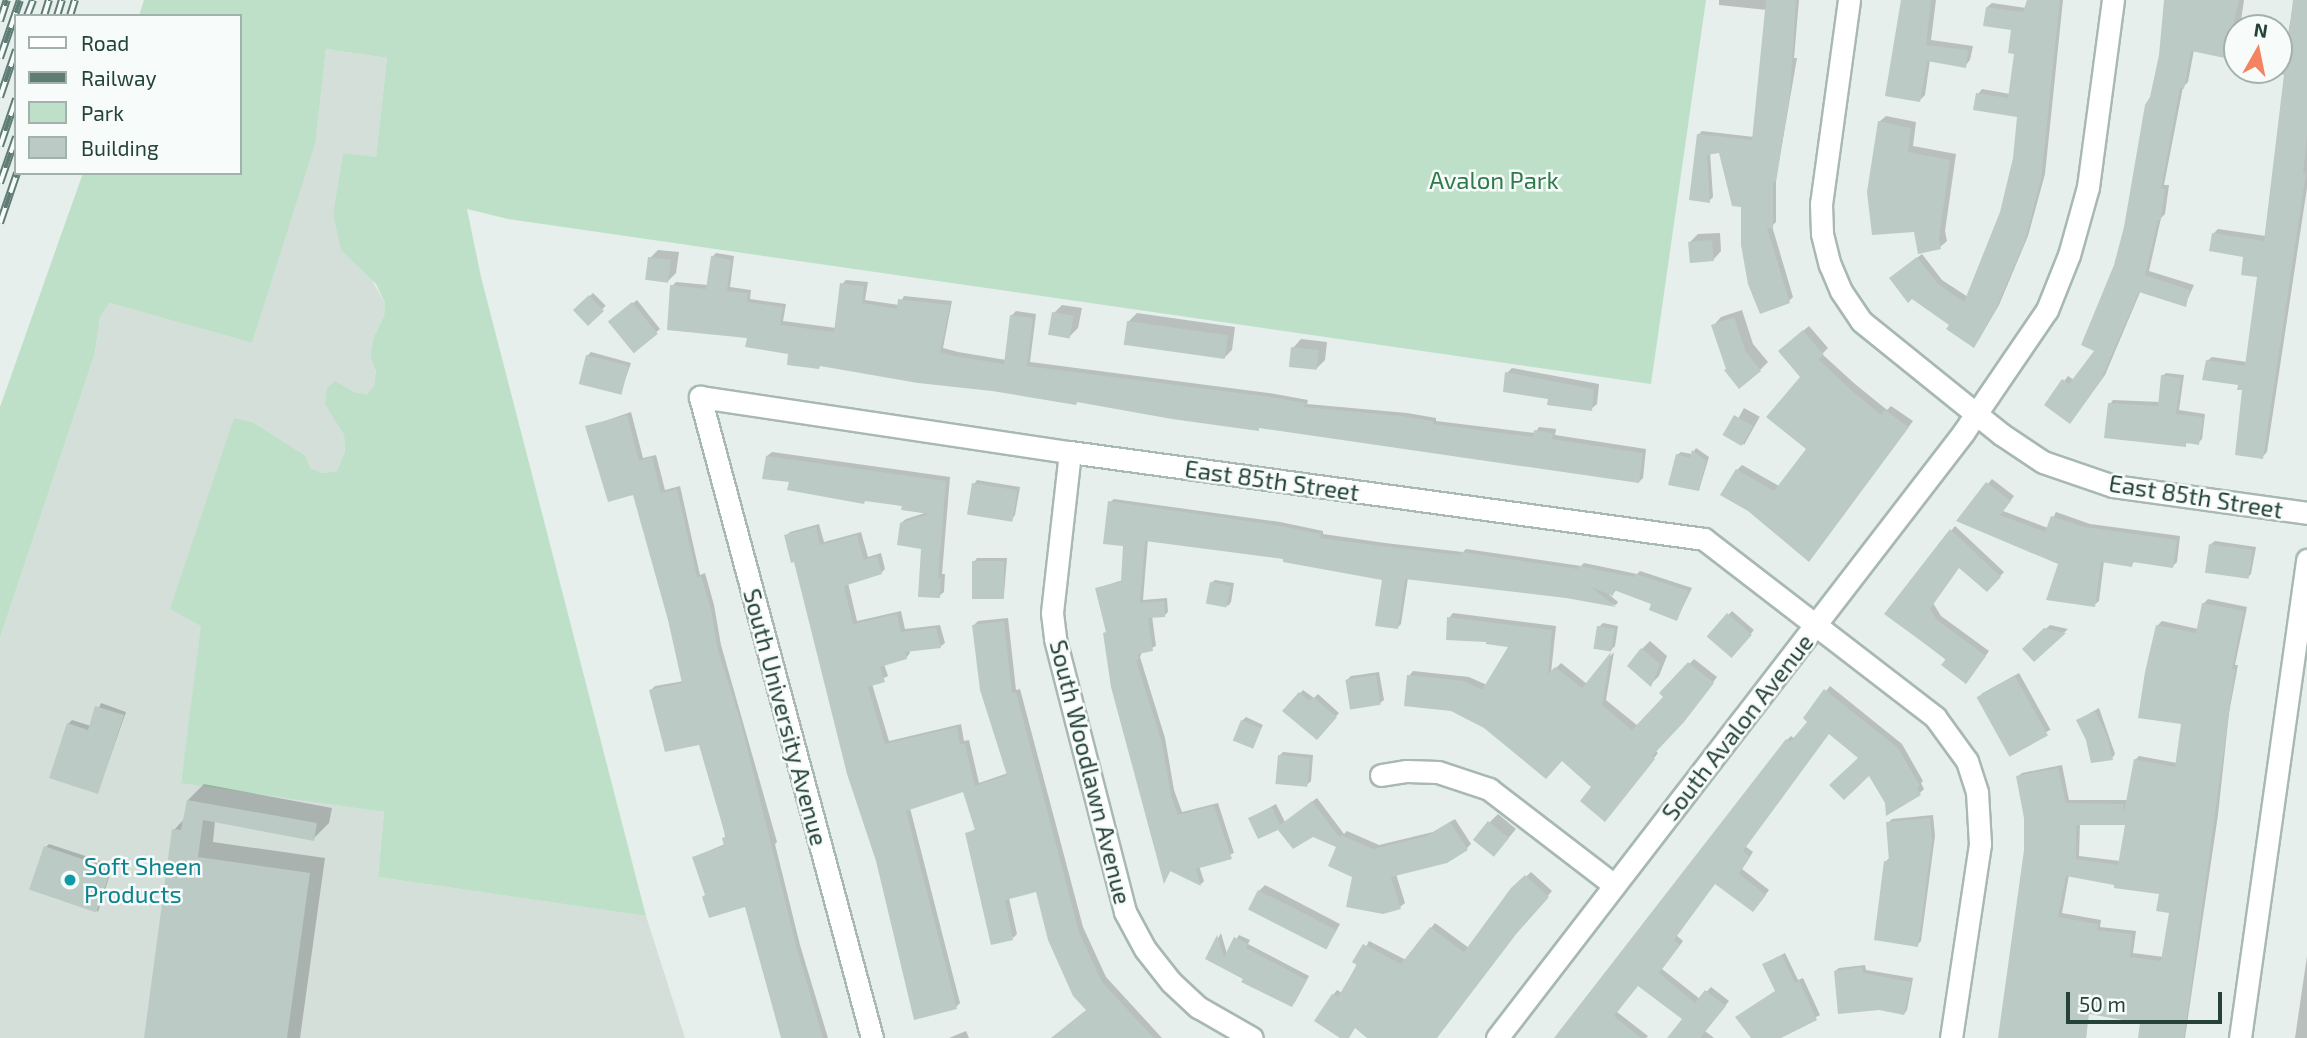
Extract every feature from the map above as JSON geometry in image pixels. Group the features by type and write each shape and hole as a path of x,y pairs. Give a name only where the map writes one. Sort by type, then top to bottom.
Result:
{"street":[{"name":"East 85th Street","path":"1849,0 1821,204 1822,234 1830,265 1841,291 1861,321 1977,415 2043,462 2112,486 2307,513"},
{"name":"South Avalon Avenue","path":"1497,1038 1977,415 2047,310 2069,255 2088,187 2113,0"},
{"name":"East 85th Street","path":"700,397 1070,452 1704,539 1935,717 1967,761 1977,792 1980,844 1951,1038"},
{"name":"South University Avenue","path":"700,397 872,1038"},
{"name":"South Woodlawn Avenue","path":"1070,452 1052,613 1055,639 1125,912 1145,949 1171,982 1198,1007 1252,1038"},
{"path":"2240,1038 2307,560"},
{"path":"1381,775 1407,771 1437,772 1489,789 1614,885"}],"shaded area":[{"path":"326,49 387,58 376,158 343,153 333,213 385,303 384,316 374,336 370,356 376,373 374,386 367,394 354,392 335,382 336,421 344,435 345,451 337,471 323,473 310,468 306,456 253,422 234,418 181,782 384,812 378,877 646,916 685,1038 0,1038 0,638 95,353 100,317 110,303 252,343 314,144"}],"green space":[{"name":"Avalon Park","path":"144,0 1706,0 1651,384 508,219 467,209 481,277 646,916 378,877 384,812 181,783 201,626 170,609 234,418 253,422 306,456 310,468 323,473 337,471 345,451 344,435 325,404 327,388 335,381 354,392 367,394 374,386 376,372 370,356 374,336 384,316 385,303 376,284 341,250 333,213 343,153 376,157 387,58 326,49 315,144 252,343 110,303 100,317 95,353 0,638 0,407 82,175 242,175 242,14 140,14"}],"building":[{"path":"1766,0 1796,0 1790,94 1776,182 1773,182 1773,228 1767,228 1790,303 1760,314 1748,284 1741,245 1741,207 1732,206 1719,153 1707,155 1710,203 1689,200 1697,134 1752,140"},
{"path":"1901,0 1931,0 1926,45 1968,50 1966,68 1927,61 1920,102 1885,96"},
{"path":"2027,0 2060,0 2041,180 2024,243 1995,311 1974,348 1946,329 1949,325 1912,299 1908,303 1889,278 1917,257 1938,284 1964,302 2000,212 2013,158 2017,117 1973,110 1976,93 2008,98 2014,54 2008,53 2011,30 1983,26 1986,7 2023,12"},
{"path":"2164,0 2239,0 2236,14 2223,14 2223,58 2191,51 2184,89 2180,88 2161,189 2165,189 2161,220 2158,220 2145,275 2190,290 2186,307 2139,292 2100,382 2070,424 2044,405 2062,379 2069,384 2094,351 2081,345 2114,265 2124,227 2145,105 2150,97 2159,55"},
{"path":"2293,0 2307,0 2307,136 2303,173 2306,173 2263,459 2235,455 2242,390 2237,390 2238,385 2202,380 2206,360 2245,366 2257,277 2241,275 2243,257 2209,251 2212,233 2264,241 2283,84 2293,84"},
{"path":"1878,121 1911,128 1908,152 1950,160 1939,239 1941,249 1918,254 1914,232 1872,235 1867,192"},
{"path":"1712,240 1714,261 1690,263 1688,242"},
{"path":"711,256 731,260 727,291 748,293 747,302 783,307 780,325 834,332 840,283 864,286 862,303 897,309 898,299 950,305 940,352 954,356 1004,364 1010,315 1033,318 1027,366 1271,397 1305,403 1304,407 1402,416 1433,421 1433,424 1533,437 1534,430 1553,433 1552,439 1643,453 1639,483 1259,428 1259,431 1172,419 1077,402 1076,405 992,391 918,383 820,366 819,369 787,365 788,354 745,347 747,338 667,330 670,285 706,289"},
{"path":"648,257 671,260 668,283 645,280"},
{"path":"589,295 604,311 588,326 573,310"},
{"path":"632,302 658,334 634,353 608,322"},
{"path":"1052,312 1074,316 1070,338 1048,335"},
{"path":"1734,317 1746,352 1761,371 1739,389 1724,370 1726,369 1711,325"},
{"path":"1127,321 1228,335 1225,359 1124,345"},
{"path":"1803,330 1824,355 1818,359 1850,389 1881,415 1885,410 1909,427 1809,562 1748,511 1720,495 1736,469 1774,491 1806,449 1766,417 1800,377 1778,351"},
{"path":"1291,347 1319,350 1317,370 1289,367"},
{"path":"586,355 629,366 621,395 579,384"},
{"path":"1505,372 1594,389 1592,411 1547,405 1548,399 1503,392"},
{"path":"2161,375 2181,378 2176,414 2203,417 2199,445 2186,443 2186,447 2104,438 2108,403 2158,406"},
{"path":"627,415 639,461 652,457 661,493 677,489 697,577 701,576 711,609 718,650 741,723 797,949 823,1038 781,1038 745,907 709,918 702,897 705,895 692,857 724,846 724,831 699,745 665,752 649,690 682,683 668,620 633,495 608,502 585,426"},
{"path":"1734,415 1753,426 1742,446 1722,435"},
{"path":"1692,450 1706,461 1699,491 1668,485 1676,454 1690,458"},
{"path":"766,456 946,481 938,578 941,578 940,598 918,597 921,549 897,545 900,523 929,514 901,510 902,506 865,501 864,504 787,490 789,482 762,479"},
{"path":"1986,482 2011,501 2000,515 2045,532 2051,516 2085,527 2177,540 2173,568 2133,562 2132,567 2101,562 2095,607 2046,600 2058,564 1956,521"},
{"path":"972,483 1017,490 1012,522 967,515"},
{"path":"1108,501 1275,525 1321,534 1320,538 1460,555 1461,552 1578,569 1579,566 1634,577 1635,574 1689,591 1677,621 1649,610 1651,604 1614,590 1613,596 1591,587 1616,607 1566,598 1405,579 1398,629 1375,626 1382,580 1283,562 1283,559 1145,541 1140,603 1164,601 1165,617 1148,618 1153,651 1138,654 1139,659 1136,660 1162,743 1171,795 1178,815 1214,806 1232,859 1196,869 1201,886 1170,871 1164,884 1111,687 1103,633 1106,632 1095,588 1121,582 1123,546 1103,544"},
{"path":"816,527 820,545 857,535 864,560 877,556 882,574 844,586 853,624 897,614 901,632 936,628 941,648 905,652 907,659 880,667 885,682 868,687 885,744 957,727 960,744 965,744 975,786 1007,775 980,690 972,625 1004,621 1012,693 1016,692 1079,932 1102,982 1154,1038 1051,1038 1086,1010 1073,996 1048,940 1036,892 1005,900 1013,940 991,945 965,833 975,830 963,792 906,811 957,1009 914,1020 876,861 847,774 794,562 791,563 784,535"},
{"path":"1950,529 2001,577 1987,592 1959,568 1930,609 1937,620 1986,656 1966,684 1941,665 1946,659 1884,614"},
{"path":"2209,544 2253,550 2249,579 2205,573"},
{"path":"972,561 1004,561 1004,599 972,599"},
{"path":"1210,582 1231,586 1226,608 1206,604"},
{"path":"2202,603 2244,611 2232,669 2235,669 2184,1038 2138,1038 2140,1023 2089,1014 2086,1038 1998,1038 2024,850 2024,818 2016,776 2058,768 2066,803 2123,804 2124,812 2134,759 2175,767 2181,724 2138,718 2156,625 2196,633","holes":["2076,825 2125,825 2118,865 2076,859","2066,876 2114,885 2114,888 2159,894 2156,911 2169,913 2161,961 2130,957 2132,934 2097,930 2098,924 2058,917"]},
{"path":"1727,613 1752,635 1732,658 1707,636"},
{"path":"1447,617 1552,630 1548,674 1555,667 1582,688 1611,652 1602,705 1632,730 1663,697 1659,693 1688,662 1714,683 1684,722 1652,756 1655,759 1605,822 1580,801 1591,787 1562,761 1546,779 1484,728 1451,711 1404,706 1407,675 1464,681 1482,690 1508,647 1486,642 1446,640"},
{"path":"1597,626 1615,629 1611,652 1593,649"},
{"path":"2044,628 2066,633 2034,662 2022,649"},
{"path":"1641,648 1660,664 1651,687 1627,666"},
{"path":"1376,675 1381,705 1350,709 1345,680"},
{"path":"2015,676 2048,735 2009,757 1977,697"},
{"path":"1824,689 1898,748 1920,786 1917,788 1921,795 1886,816 1885,803 1869,776 1844,800 1829,785 1858,758 1829,734 1743,851 1750,857 1739,874 1766,895 1753,912 1715,884 1674,940 1680,945 1659,973 1695,1003 1705,990 1726,1006 1700,1038 1667,1038 1682,1019 1638,986 1614,1016 1641,1038 1554,1038 1786,739 1790,742 1807,722 1803,718"},
{"path":"1299,692 1309,701 1313,697 1337,717 1317,740 1282,711"},
{"path":"95,706 124,715 98,794 49,778 67,723 88,730"},
{"path":"2095,711 2107,736 2113,760 2091,763 2086,740 2076,720"},
{"path":"1241,720 1261,728 1253,749 1233,740"},
{"path":"1278,755 1310,758 1307,787 1275,784"},
{"path":"187,800 317,823 314,841 203,820 198,857 310,873 287,1038 144,1038 172,829 181,830"},
{"path":"1312,801 1340,838 1341,835 1373,849 1427,836 1450,822 1468,850 1447,863 1391,877 1401,909 1383,914 1346,907 1352,877 1328,866 1336,847 1313,837 1293,849 1278,830 1258,839 1248,818 1272,807 1280,825"},
{"path":"1930,818 1932,841 1918,947 1874,940 1884,861 1889,861 1886,822"},
{"path":"1488,821 1509,838 1494,857 1473,840"},
{"name":"Soft Sheen Products","path":"44,846 111,869 96,913 29,889"},
{"path":"1525,875 1549,897 1517,933 1437,1038 1367,1038 1355,1028 1349,1038 1340,1038 1314,1021 1332,994 1338,997 1357,965 1352,962 1363,944 1401,964 1430,927 1464,952 1511,888"},
{"path":"1258,890 1336,930 1326,950 1248,910"},
{"path":"1217,935 1224,957 1234,937 1248,944 1246,948 1307,980 1292,1007 1241,982 1243,979 1205,959"},
{"path":"1782,955 1795,983 1799,980 1817,1020 1781,1038 1751,1038 1735,1017 1775,991 1762,964"},
{"path":"1862,967 1863,973 1911,982 1904,1015 1879,1010 1838,1014 1834,971"}],"railway":[{"path":"0,21 7,0"},
{"path":"15,14 20,0"},
{"path":"28,14 33,0"},
{"path":"45,14 49,0"},
{"path":"58,14 62,0"},
{"path":"71,14 75,0"},
{"path":"0,58 14,17"},
{"path":"0,97 14,56"},
{"path":"0,146 14,105"},
{"path":"0,183 14,143"},
{"path":"0,223 16,175"}],"place":[{"name":"Soft Sheen Products","path":"70,880"}]}
